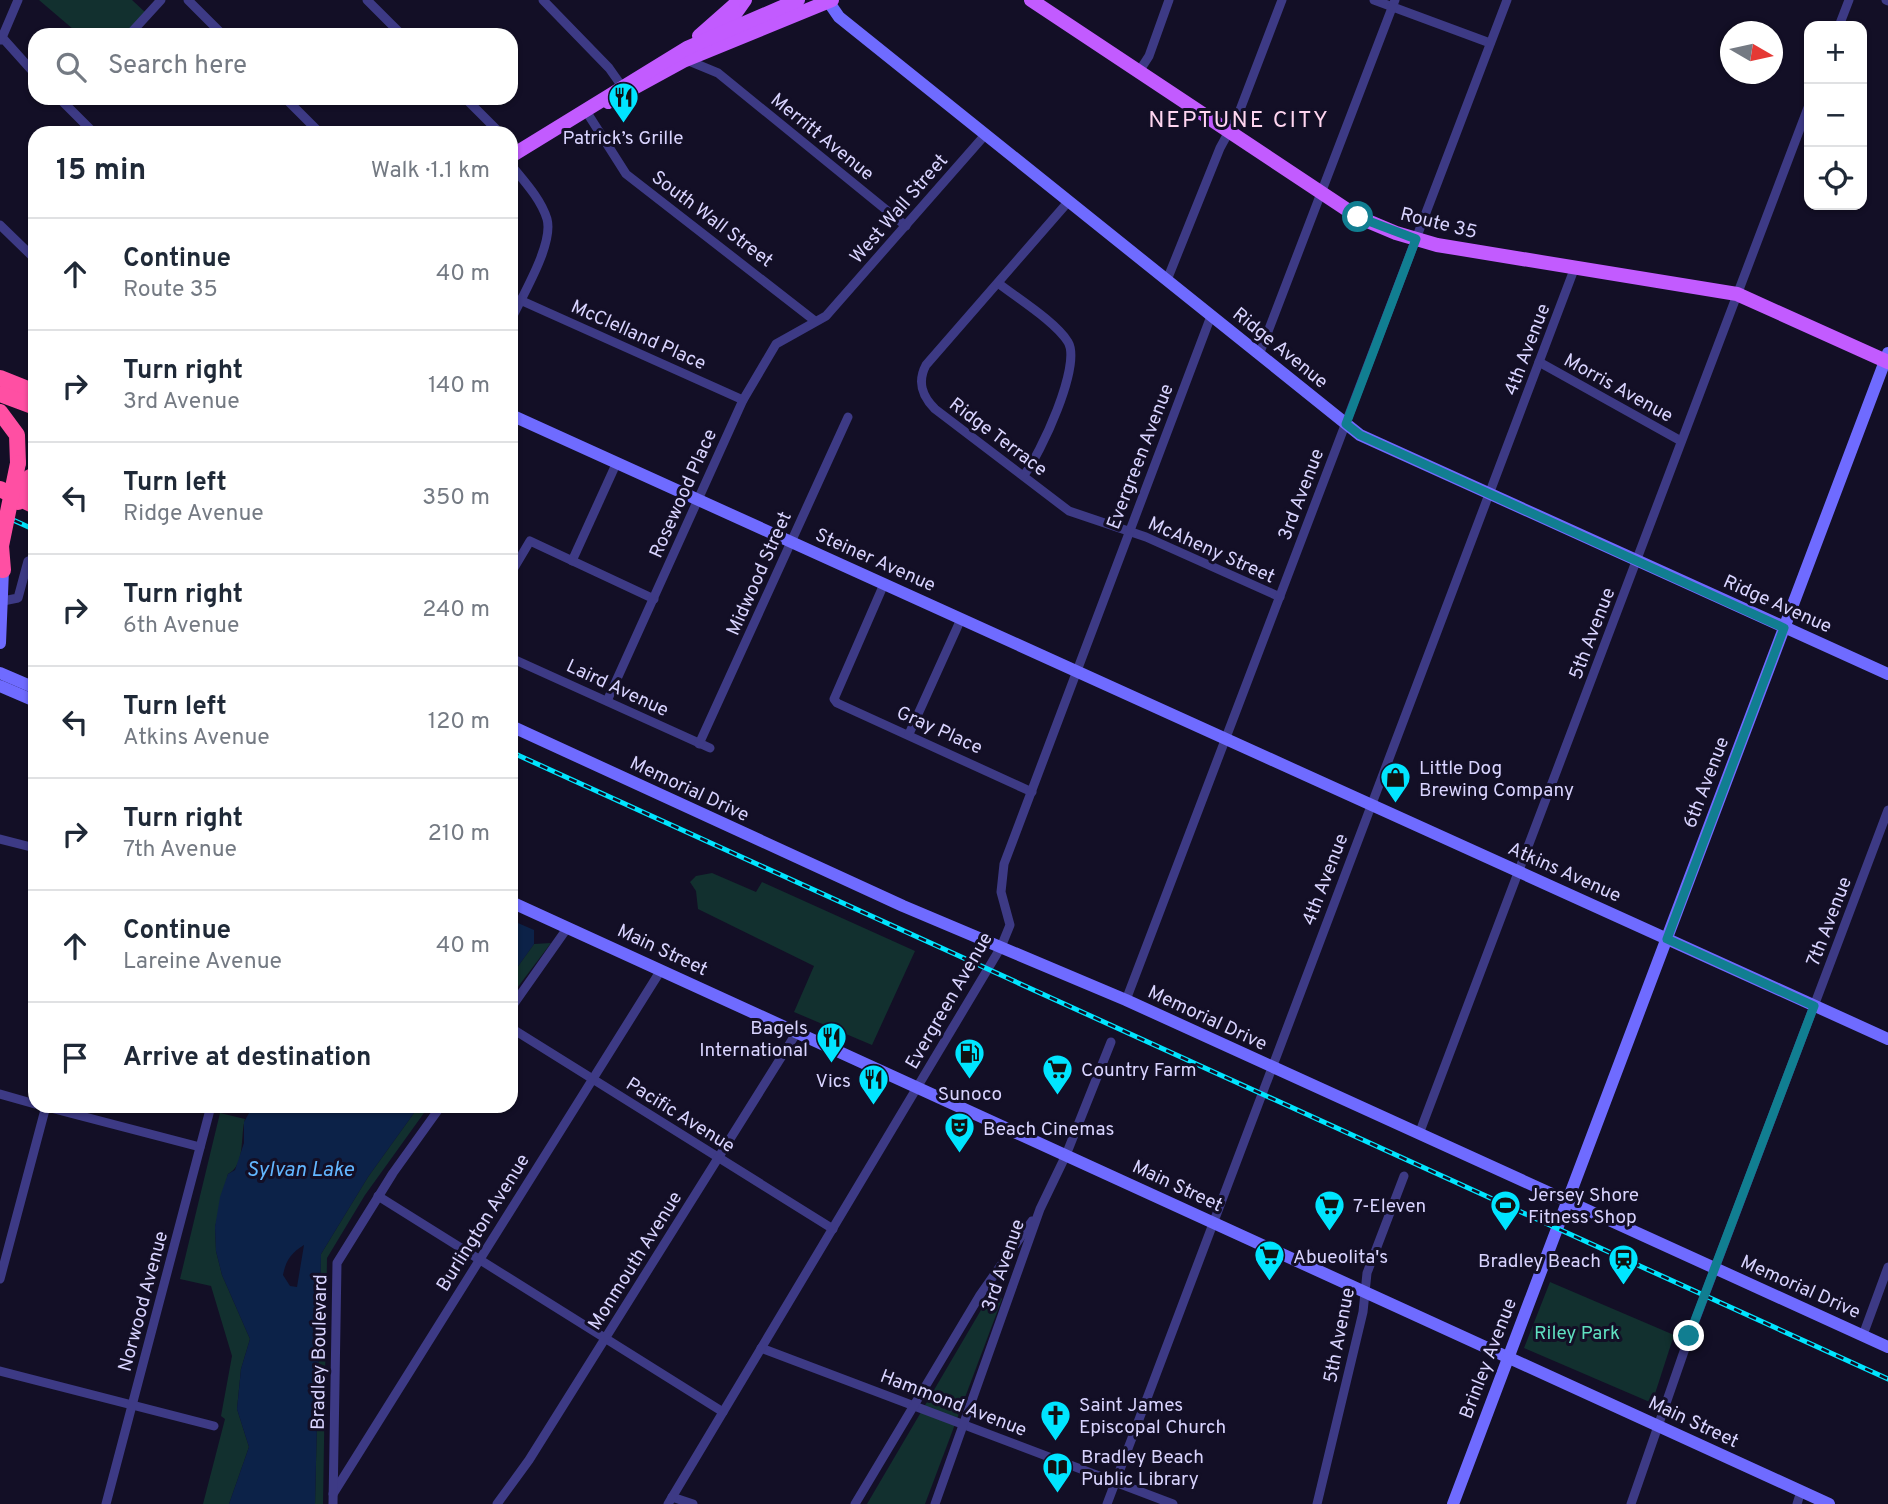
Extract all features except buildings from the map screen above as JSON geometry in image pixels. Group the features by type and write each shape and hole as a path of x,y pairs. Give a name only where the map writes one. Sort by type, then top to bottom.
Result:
{"highway":[{"path":"0,378 28,389"},
{"path":"0,394 28,404"},
{"path":"0,412 17,435 18,463 4,547 3,570"},
{"path":"4,547 20,494 28,481"},
{"path":"0,489 28,503"}],"main road":[{"path":"685,55 742,0"},
{"path":"722,31 742,0"},
{"path":"586,111 626,95 722,31 798,0"},
{"path":"518,152 586,111 621,85 685,55 717,47 830,1"},
{"name":"Route 35","path":"1035,1 1358,217 1416,239 1737,294 1887,358"}],"street":[{"path":"18,0 1,38 28,67"},
{"path":"135,28 160,0"},
{"path":"188,0 216,28"},
{"path":"367,0 395,28"},
{"path":"542,0 609,68 621,85"},
{"path":"1140,70 1149,56 1170,0"},
{"path":"1167,280 1282,0"},
{"path":"1374,0 1394,4 1490,43"},
{"name":"3rd Avenue","path":"1126,1000 1507,0"},
{"path":"1841,21 1849,0"},
{"name":"Ridge Avenue","path":"830,1 839,18 1360,435 1888,674"},
{"path":"1259,355 1394,4"},
{"path":"717,47 712,58 718,73"},
{"name":"Merritt Avenue","path":"685,55 718,73 906,226"},
{"path":"69,105 88,126"},
{"path":"292,105 313,126"},
{"path":"472,105 493,126"},
{"name":"South Wall Street","path":"586,111 626,174 815,321"},
{"name":"5th Avenue","path":"1419,1134 1804,118"},
{"name":"West Wall Street","path":"815,321 826,316 837,304 985,135"},
{"path":"518,164 548,225 545,245 518,304"},
{"name":"Ridge Terrace","path":"1068,202 926,365 921,387 935,409 1069,511 1129,532"},
{"path":"0,225 28,253"},
{"name":"4th Avenue","path":"1107,1504 1576,268"},
{"path":"998,283 1064,336 1072,351 1070,372 1035,461 1024,475"},
{"name":"McClelland Place","path":"520,300 743,400"},
{"name":"Evergreen Avenue","path":"670,1500 1001,947 1010,925 1001,892 1001,875 1211,316"},
{"name":"Rosewood Place","path":"607,701 743,400 776,344 815,321"},
{"name":"6th Avenue","path":"1558,1226 1887,358"},
{"name":"Morris Avenue","path":"1539,362 1681,441"},
{"name":"Midwood Street","path":"699,744 848,417"},
{"name":"Steiner Avenue","path":"518,418 1226,739"},
{"path":"572,561 617,462"},
{"name":"McAheny Street","path":"1129,532 1280,597"},
{"path":"518,561 530,541 654,599"},
{"path":"0,643 3,570"},
{"path":"3,600 18,598 28,570"},
{"name":"Gray Place","path":"884,584 834,699 837,703 1032,792"},
{"path":"909,734 961,619"},
{"name":"Laird Avenue","path":"518,661 710,748"},
{"path":"0,673 28,685"},
{"path":"0,686 28,698"},
{"name":"Memorial Drive","path":"518,729 903,906 1126,1000 1567,1202 1713,1274 1888,1347"},
{"name":"Atkins Avenue","path":"1226,739 1888,1039"},
{"name":"7th Avenue","path":"1631,1504 1713,1274 1888,810"},
{"path":"0,839 28,846"},
{"name":"Main Street","path":"518,905 1829,1504"},
{"path":"518,998 568,927"},
{"name":"Burlington Avenue","path":"333,1499 479,1259 661,970"},
{"name":"Pacific Avenue","path":"518,1032 833,1229"},
{"name":"Monmouth Avenue","path":"497,1504 529,1460 797,1032"},
{"name":"3rd Avenue","path":"935,1504 1040,1209 1066,1155 1111,1042"},
{"path":"0,1094 28,1102"},
{"path":"0,1279 43,1113"},
{"path":"71,1113 200,1147"},
{"name":"Norwood Avenue","path":"106,1504 209,1113"},
{"name":"Bradley Boulevard","path":"333,1499 337,1263 378,1196 436,1113"},
{"name":"5th Avenue","path":"1317,1504 1363,1312 1367,1273 1404,1176"},
{"path":"378,1196 723,1412"},
{"path":"855,1504 981,1295 1040,1209"},
{"name":"Brinley Avenue","path":"1453,1504 1558,1226"},
{"path":"1863,1335 1888,1267"},
{"name":"Hammond Avenue","path":"761,1348 1173,1504"},
{"path":"0,1371 214,1426"},
{"path":"1797,1504 1801,1491"},
{"path":"670,1500 693,1504"}],"green space":[{"path":"39,0 132,0 147,14 134,28 72,28"},
{"path":"712,873 756,892 762,882 915,951 872,1045 794,1012 814,966 698,909 696,891 690,882 696,876"},
{"path":"551,943 518,987 518,966 534,944"},
{"path":"220,1113 245,1119 240,1157 234,1170 228,1174 215,1227 216,1251 222,1275 250,1339 241,1369 237,1409 249,1447 229,1504 203,1504 225,1419 221,1416 232,1356 211,1286 180,1279"},
{"path":"414,1113 424,1113 365,1195 327,1258 323,1504 315,1504 321,1254 368,1177"},
{"name":"Riley Park","path":"1550,1282 1674,1335 1652,1403 1524,1348"},
{"path":"995,1292 1002,1299 925,1504 867,1504 991,1293"}],"water":[{"path":"518,923 534,930 534,944 518,966"},
{"name":"Sylvan Lake","path":"249,1113 414,1113 368,1177 321,1254 315,1504 229,1504 249,1447 237,1409 241,1369 250,1339 222,1275 216,1251 215,1227 220,1197 228,1174 235,1170 244,1143 244,1122","holes":["304,1245 297,1287 290,1286 283,1275 286,1265 290,1257"]}],"railway":[{"path":"0,514 28,527"},
{"path":"518,755 1888,1379"}],"place":[{"name":"Patrick’s Grille","path":"623,125"},
{"name":"Little Dog Brewing Company","path":"1396,805"},
{"name":"Bagels International","path":"831,1065"},
{"name":"Sunoco","path":"970,1081"},
{"name":"Country Farm","path":"1058,1096"},
{"name":"Vics","path":"874,1107"},
{"name":"Beach Cinemas","path":"960,1155"},
{"name":"7-Eleven","path":"1330,1232"},
{"name":"Jersey Shore Fitness Shop","path":"1505,1232"},
{"name":"Abueolita's","path":"1270,1283"},
{"name":"Bradley Beach","path":"1624,1287"},
{"name":"Saint James Episcopal Church","path":"1056,1442"},
{"name":"Bradley Beach Public Library","path":"1058,1494"}],"district":[{"name":"NEPTUNE CITY","path":"1239,119"}],"route":[{"path":"1358,217 1416,239 1346,424 1360,435 1784,628 1667,939 1814,1006 1689,1336"}]}
